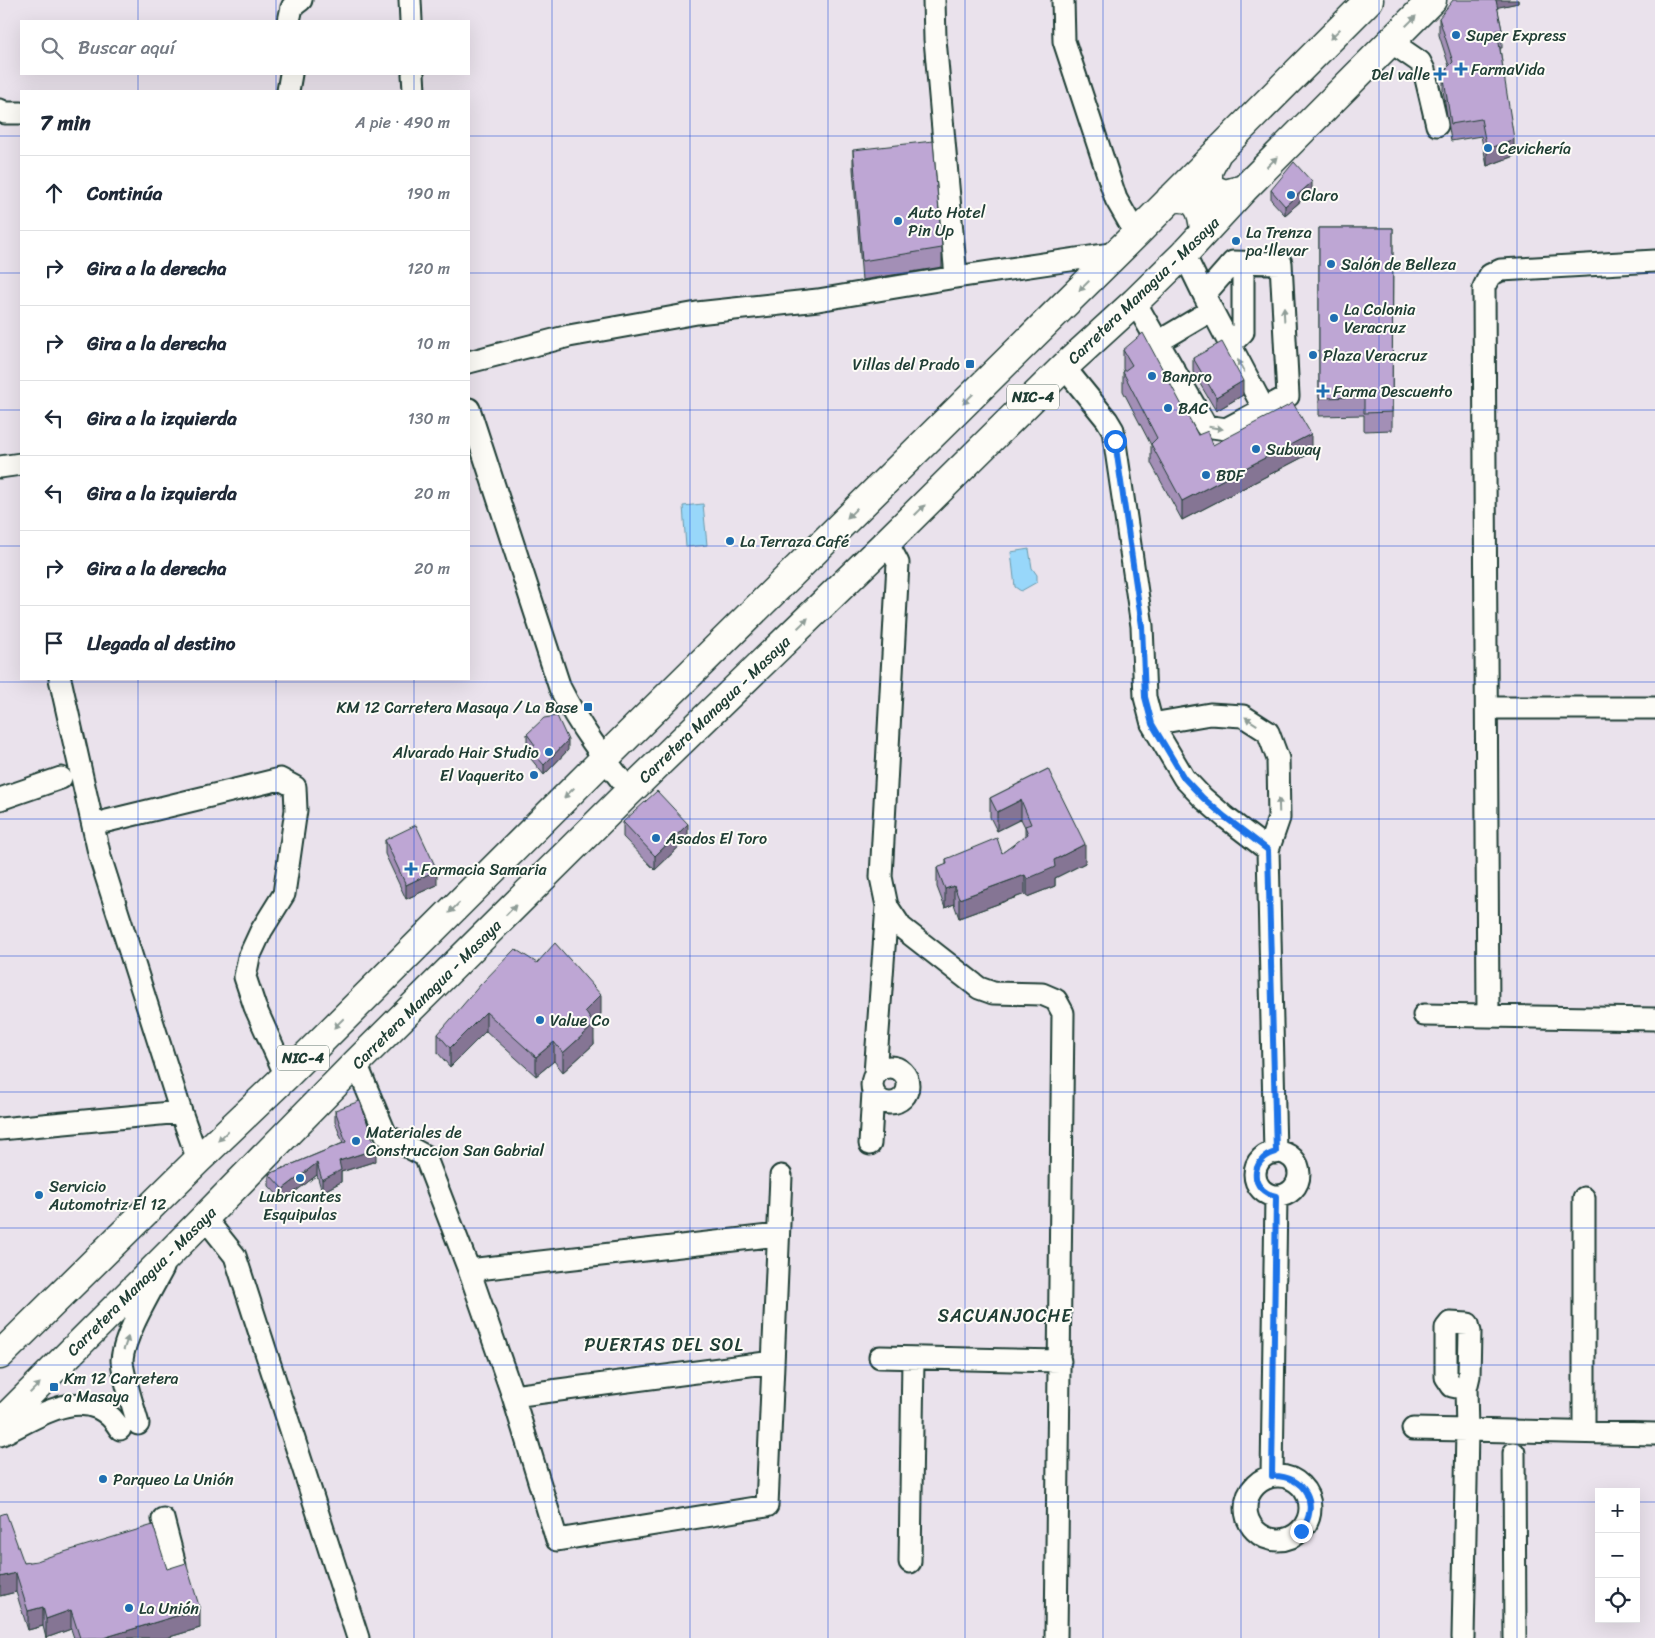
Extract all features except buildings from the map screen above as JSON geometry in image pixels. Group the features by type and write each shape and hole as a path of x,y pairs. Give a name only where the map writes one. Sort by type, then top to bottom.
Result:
{"highway":[{"name":"NIC-4","path":"0,1355 1117,253 1369,0"},
{"name":"Carretera Managua - Masaya","path":"0,1423 170,1253 297,1122 630,791 1064,367 1184,254 1204,230 1244,189 1432,0"},
{"path":"1219,150 1208,171 1208,184 1212,189 1225,194 1244,189"},
{"path":"1170,199 1184,198 1193,202 1202,216 1204,230"},
{"path":"292,1069 299,1077 305,1089 322,1097"},
{"path":"260,1100 283,1101 290,1105 296,1112 297,1122"}],"street":[{"path":"289,20 292,7 301,0"},
{"path":"410,0 410,20"},
{"path":"934,0 956,277"},
{"path":"1063,0 1064,41 1116,199 1136,234"},
{"path":"1391,42 1420,62 1424,70 1437,125"},
{"path":"288,90 291,75"},
{"path":"413,75 414,90"},
{"path":"0,110 5,113 20,112"},
{"path":"470,362 569,336 697,313 818,300 1117,253"},
{"path":"1184,254 1264,409"},
{"path":"1488,1016 1488,708 1484,287 1490,275 1500,270 1655,261"},
{"path":"1135,302 1206,426 1226,429 1288,396 1281,264 1232,262 1208,302 1158,342"},
{"path":"1230,345 1243,332 1242,263"},
{"path":"1064,367 1113,430 1142,626 1145,697 1152,724 1184,778 1225,817 1268,850"},
{"path":"470,412 560,688 576,718 604,759 630,791"},
{"path":"0,466 20,464"},
{"path":"870,1144 887,906 882,877 898,563 887,542"},
{"path":"60,680 100,857 198,1160"},
{"path":"1488,708 1655,708"},
{"path":"1152,724 1210,714 1243,716 1268,732 1278,759 1280,818 1268,850 1276,1152"},
{"path":"0,799 61,778"},
{"path":"107,821 280,779 295,787 296,810 284,894 249,957 245,977 255,1007 292,1069"},
{"path":"887,906 901,927 979,988 993,993 1042,994 1056,1000 1063,1013 1056,1638"},
{"path":"1424,1016 1655,1019"},
{"path":"356,1063 386,1135 425,1156 469,1270 513,1396 557,1540 767,1506 781,1176"},
{"path":"0,1129 181,1112"},
{"path":"1276,1152 1289,1156 1298,1167 1299,1174 1298,1181 1290,1192 1276,1196 1269,1195 1258,1185 1256,1171 1262,1158 1276,1152"},
{"path":"1272,1476 1276,1196"},
{"path":"1584,1198 1584,1432"},
{"path":"204,1217 235,1256 358,1638"},
{"path":"469,1270 778,1235"},
{"path":"0,1435 56,1409 68,1405 83,1404 97,1406 114,1419 129,1427 122,1361 125,1345 170,1253"},
{"path":"880,1357 1060,1361"},
{"path":"910,1562 913,1359"},
{"path":"513,1396 773,1362"},
{"path":"1463,1638 1466,1390"},
{"path":"1413,1429 1655,1434"},
{"path":"1514,1453 1515,1638"},
{"path":"163,1519 175,1565"}],"water":[{"path":"703,504 707,545 686,547 683,506"},
{"path":"1029,549 1032,568 1037,575 1037,582 1021,591 1015,587 1011,552"}],"place":[{"name":"Super Express","path":"1456,35"},
{"name":"FarmaVida","path":"1461,69"},
{"name":"Del valle","path":"1440,74"},
{"name":"Cevichería","path":"1488,148"},
{"name":"Claro","path":"1291,195"},
{"name":"Auto Hotel Pin Up","path":"898,221"},
{"name":"La Trenza pa'llevar","path":"1236,241"},
{"name":"Salón de Belleza","path":"1331,264"},
{"name":"La Colonia Veracruz","path":"1334,318"},
{"name":"Plaza Veracruz","path":"1313,355"},
{"name":"Villas del Prado","path":"970,364"},
{"name":"Banpro","path":"1152,376"},
{"name":"Farma Descuento","path":"1323,391"},
{"name":"BAC","path":"1168,408"},
{"name":"Subway","path":"1256,449"},
{"name":"BDF","path":"1206,475"},
{"name":"La Terraza Café","path":"730,541"},
{"name":"KM 12 Carretera Masaya / La Base","path":"588,707"},
{"name":"Alvarado Hair Studio","path":"549,752"},
{"name":"El Vaquerito","path":"534,775"},
{"name":"Asados El Toro","path":"656,838"},
{"name":"Farmacia Samaria","path":"411,869"},
{"name":"Value Co","path":"540,1020"},
{"name":"Materiales de Construccion San Gabrial","path":"356,1141"},
{"name":"Lubricantes Esquipulas","path":"300,1178"},
{"name":"Servicio Automotriz El 12","path":"39,1195"},
{"name":"Km 12 Carretera a Masaya","path":"54,1387"},
{"name":"Parqueo La Unión","path":"103,1479"},
{"name":"La Unión","path":"129,1608"}],"district":[{"name":"SACUANJOCHE","path":"1005,1316"},
{"name":"PUERTAS DEL SOL","path":"664,1345"}],"route":[{"path":"1115,441 1142,626 1145,697 1152,724 1184,778 1225,817 1268,850 1276,1152 1262,1158 1258,1164 1256,1178 1258,1185 1263,1191 1269,1195 1276,1196 1272,1476 1292,1479 1300,1484 1306,1493 1310,1502 1310,1513 1307,1523 1301,1531"}]}
